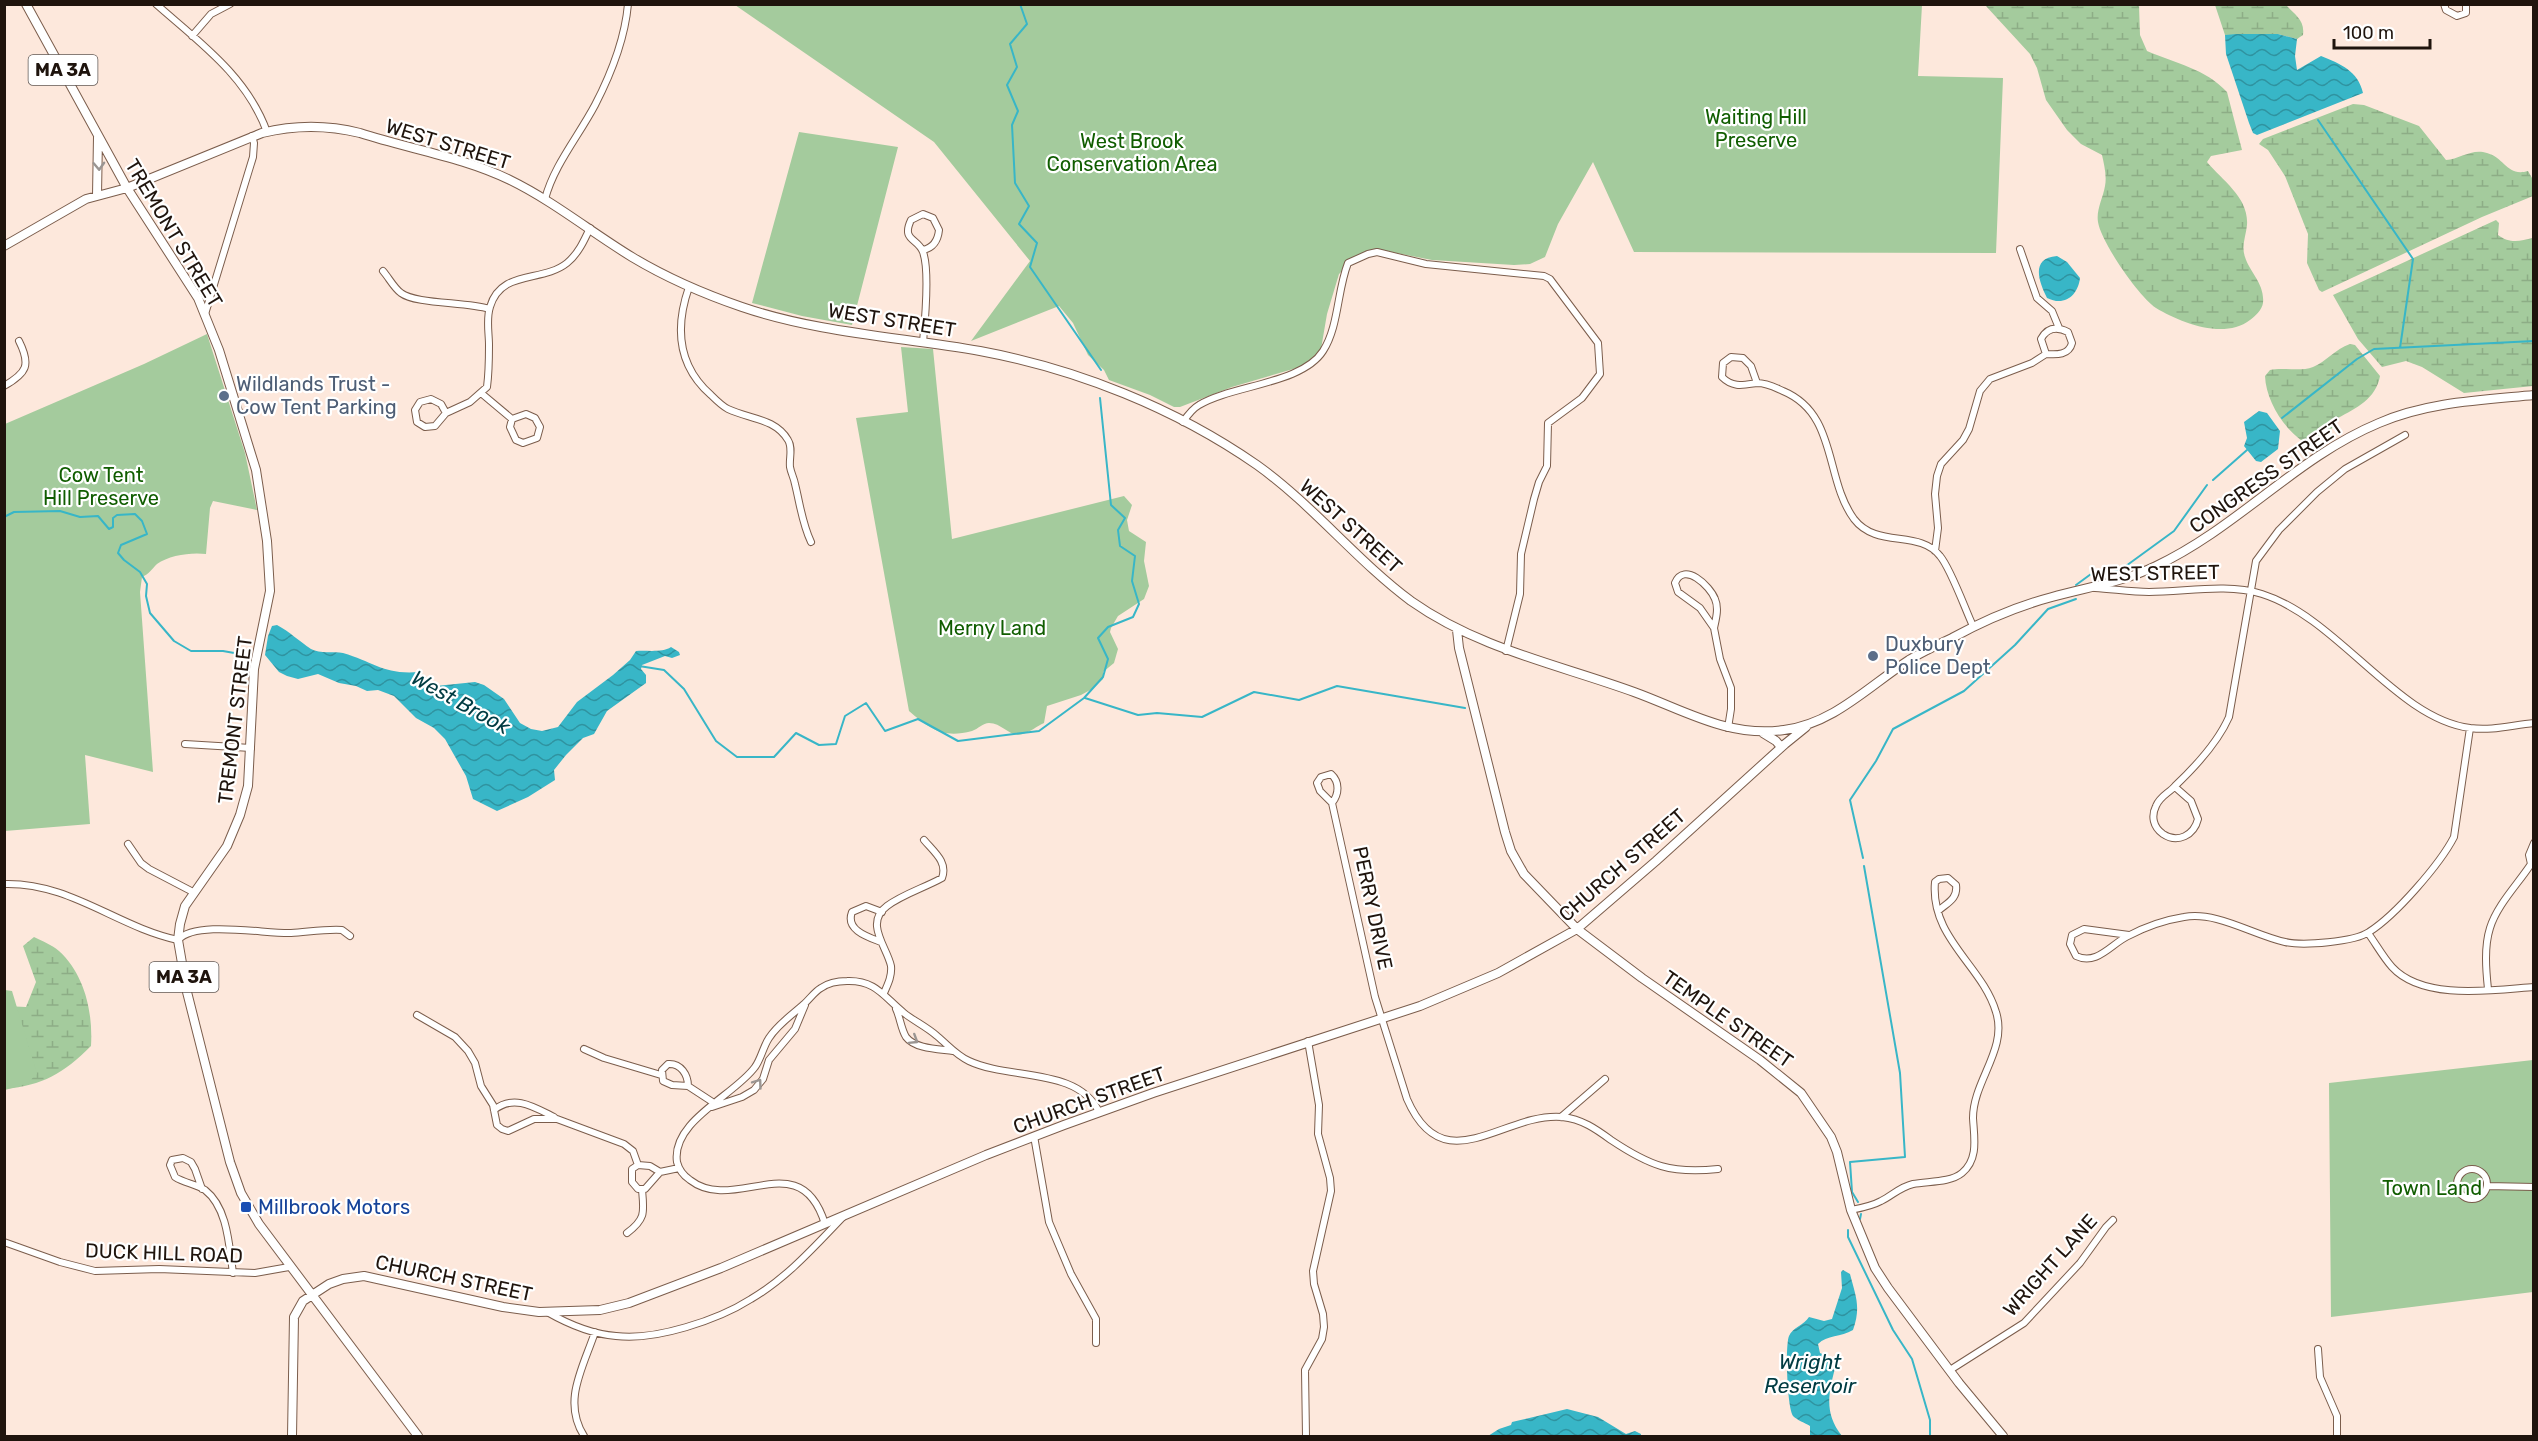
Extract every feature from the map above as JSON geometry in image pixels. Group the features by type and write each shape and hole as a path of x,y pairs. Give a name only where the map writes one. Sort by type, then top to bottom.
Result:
{"main road":[{"name":"TREMONT STREET","path":"26,4 127,188 192,289 205,315 256,470 267,542 270,591 254,669 251,748 246,794 235,829 219,859 193,892 182,915 178,940 185,983 241,1193 258,1224 311,1295"},
{"name":"WEST STREET","path":"4,246 73,206 97,195 127,188 252,136 291,128 346,130 488,171 545,199 629,255 689,287 748,309 783,318 1015,358 1115,390 1183,422 1256,465 1299,500 1374,571 1413,602 1457,630 1506,651 1626,689 1696,718 1728,728 1761,732 1795,729 1811,723 1844,707 1917,655 1973,626 2050,597 2093,588"},
{"path":"97,195 98,136"},
{"name":"CONGRESS STREET","path":"2093,588 2155,567 2192,547 2324,452 2383,421 2429,408 2534,395"},
{"name":"TEMPLE STREET","path":"1457,630 1459,648 1511,851 1529,880 1577,929 1642,978 1760,1059 1801,1093 1831,1137 1837,1152 1851,1210 1868,1252 1888,1288 2003,1437"},
{"name":"CHURCH STREET","path":"311,1295 336,1281 365,1276 503,1307 547,1312 600,1310 645,1298 1034,1136 1308,1041 1420,1006 1498,973 1577,929 1656,861 1781,747 1811,723"},
{"path":"1761,732 1781,747"},
{"path":"292,1437 293,1319 300,1305 311,1295"},
{"name":"MA 3A","path":"311,1295 418,1437"}],"street":[{"path":"156,4 239,81 258,108 267,132"},
{"path":"192,36 214,12 230,4"},
{"path":"545,199 549,183 604,85 623,30 627,4"},
{"path":"2444,4 2446,10 2457,16 2466,13 2466,4"},
{"path":"205,315 253,158 252,136"},
{"path":"923,250 929,249 937,240 939,230 933,218 923,214 911,220 908,231 912,240 923,250 926,307 923,342"},
{"path":"446,413 441,404 431,399 420,402 415,410 417,422 426,427 435,426 446,413 481,393 487,387 489,309 493,300 508,283 555,270 567,264 577,252 590,228"},
{"path":"2020,249 2037,298 2052,311 2060,328"},
{"path":"1183,422 1192,410 1210,400 1294,374 1314,362 1329,339 1342,278 1348,263 1368,254 1386,253 1426,264 1544,276 1555,285 1598,344 1600,374 1582,398 1548,423 1547,466 1539,482 1521,554 1520,594 1506,651"},
{"path":"383,271 397,289 408,297 467,303 489,309"},
{"path":"689,287 682,308 680,330 688,369 701,386 726,408 764,421 788,439 791,450 791,472 811,542"},
{"path":"1935,551 1938,528 1935,494 1937,476 1941,464 1963,440 1969,429 1980,391 1990,379 2032,363 2046,354 2060,354 2070,348 2072,343 2068,332 2060,328 2049,330 2042,337 2041,342 2046,354"},
{"path":"4,386 16,379 25,368 26,358 19,341"},
{"path":"1757,383 1751,366 1743,358 1731,357 1723,363 1722,377 1729,384 1738,386 1769,384 1787,392 1810,408 1821,431 1847,506 1862,527 1879,536 1922,544 1941,556 1973,626"},
{"path":"481,393 512,419"},
{"path":"526,414 535,418 540,427 537,438 523,443 516,440 510,427 512,419 526,414"},
{"path":"2175,787 2191,801 2198,819 2191,833 2178,838 2162,833 2153,819 2159,801 2175,787 2220,735 2229,717 2256,561 2292,515 2340,473 2405,435"},
{"path":"1714,628 1700,608 1678,592 1675,583 1679,577 1687,574 1695,577 1711,591 1717,604 1714,628 1720,659 1731,688 1728,728"},
{"name":"WEST STREET","path":"2093,588 2147,592 2236,589 2252,592 2281,602 2301,613 2428,713 2445,722 2470,728 2488,729 2534,723"},
{"path":"2129,935 2084,929 2072,935 2070,944 2076,956 2090,959 2129,935 2174,918 2189,916 2217,920 2285,942 2311,944 2368,933 2407,896 2447,850 2454,837 2470,728"},
{"path":"185,744 251,748"},
{"name":"PERRY DRIVE","path":"1332,803 1338,785 1335,778 1327,774 1322,777 1318,785 1332,803 1381,1019 1412,1111 1421,1124 1433,1134 1449,1140 1469,1141 1530,1121 1561,1117"},
{"path":"884,993 891,976 891,966 876,926 882,912 888,905 942,878 943,863 924,840"},
{"path":"2488,989 2485,966 2490,928 2503,903 2532,864 2529,855 2534,843"},
{"path":"128,844 149,869 193,892"},
{"path":"1851,1210 1876,1204 1906,1186 1958,1176 1968,1166 1973,1155 1974,1112 1996,1043 1996,1010 1946,933 1938,910 1935,882 1948,878 1956,885 1956,893 1951,901 1938,910"},
{"path":"4,884 34,885 55,890 159,936 178,940 189,932 235,929 284,933 342,930 350,936"},
{"path":"881,942 858,931 851,925 850,918 852,912 866,906 882,912"},
{"path":"2368,933 2392,967 2402,975 2435,988 2458,992 2534,987"},
{"path":"825,1224 816,1203 798,1186 772,1184 714,1191 698,1186 687,1178 679,1168 677,1160 681,1140 707,1108 756,1066 766,1042 776,1029 821,988 845,981 868,984 884,993 895,1005 939,1037 953,1051 979,1065 1000,1071 1045,1078 1076,1087 1090,1096 1100,1112"},
{"path":"707,1108 742,1097 754,1090 763,1079 769,1060 795,1029 806,1002"},
{"path":"895,1005 910,1041 928,1048 953,1051"},
{"path":"417,1015 462,1042 475,1063 478,1081 494,1110 498,1125 508,1131 534,1119 557,1119"},
{"path":"1306,1437 1305,1370 1322,1339 1324,1327 1313,1271 1331,1191 1330,1178 1319,1142 1318,1105 1308,1041"},
{"path":"584,1049 604,1058 661,1075"},
{"path":"688,1086 684,1071 677,1064 668,1064 662,1070 663,1082 688,1086 714,1103"},
{"path":"1561,1117 1605,1079"},
{"path":"494,1110 506,1103 522,1103 624,1144 633,1151 638,1165"},
{"path":"1561,1117 1587,1124 1627,1150 1665,1169 1690,1172 1718,1169"},
{"path":"1034,1136 1049,1222 1071,1274 1096,1319 1096,1343"},
{"path":"202,1189 191,1162 183,1158 172,1160 171,1170 175,1177 202,1189 211,1197 222,1214 233,1273"},
{"path":"642,1190 634,1186 631,1178 632,1169 638,1165 650,1166 660,1172 679,1168"},
{"path":"2475,1169 2484,1174 2487,1186 2481,1196 2472,1199 2458,1192 2456,1182 2461,1173 2475,1169"},
{"path":"642,1190 651,1185 660,1172"},
{"path":"2487,1186 2534,1186"},
{"path":"627,1233 638,1224 644,1214 642,1190"},
{"path":"547,1312 568,1323 595,1332 624,1337 662,1333 702,1321 737,1307 768,1287 803,1259 846,1214"},
{"name":"WRIGHT LANE","path":"1950,1371 2024,1323 2080,1263 2106,1227 2114,1220"},
{"name":"DUCK HILL ROAD","path":"4,1242 60,1262 95,1271 159,1269 255,1273 289,1267"},
{"path":"584,1437 574,1416 573,1400 595,1332"},
{"path":"2318,1349 2320,1377 2337,1416 2337,1437"}],"green space":[{"path":"735,5 1922,5 1918,76 2003,78 1996,253 1634,252 1593,162 1558,224 1545,257 1530,264 1514,265 1432,260 1386,251 1376,252 1345,268 1339,274 1327,314 1321,349 1315,358 1300,367 1232,387 1180,407 1174,407 1150,395 1109,380 1104,370 1088,355 1073,323 1059,306 971,341 1030,261 934,142"},
{"path":"1985,5 2139,5 2140,35 2147,51 2200,72 2227,92 2242,150 2211,156 2207,162 2234,190 2244,206 2247,225 2244,253 2247,263 2260,284 2263,296 2263,303 2258,313 2240,326 2228,329 2203,327 2166,314 2140,293 2113,255 2098,222 2106,182 2102,155 2081,144 2067,130 2046,100 2037,68 2030,54"},
{"path":"2215,5 2286,5 2301,22 2303,35 2297,39 2278,34 2225,35"},
{"path":"2353,104 2364,105 2419,126 2446,160 2482,152 2493,155 2515,171 2528,171 2532,178 2533,196 2482,217 2322,292 2307,263 2308,234 2285,176 2268,150 2259,144 2263,139"},
{"path":"799,132 898,147 852,325 802,316 752,303"},
{"path":"2496,220 2499,223 2498,235 2502,238 2515,241 2533,238 2533,386 2464,393 2422,367 2406,361 2382,367 2358,339 2333,295"},
{"name":"Cow Tent Hill Preserve","path":"207,334 245,453 257,510 213,501 210,508 206,554 194,553 168,558 142,577 140,592 153,772 85,755 90,824 5,831 5,424"},
{"path":"2350,344 2355,345 2380,376 2378,384 2370,397 2338,418 2335,426 2309,445 2293,433 2279,416 2269,396 2265,376 2270,370 2313,367"},
{"name":"Merny Land","path":"901,347 933,349 952,539 1124,496 1132,505 1127,520 1129,531 1146,542 1144,561 1149,586 1144,599 1118,616 1111,628 1110,632 1118,649 1114,663 1103,672 1103,679 1092,689 1047,706 1044,723 1023,734 1014,734 989,723 972,731 945,733 924,723 909,711 856,418 908,412"},
{"path":"34,937 59,951 75,971 89,1007 91,1046 62,1071 42,1081 5,1089 5,1006 26,1007 36,982 23,946"},
{"path":"5,990 12,991 37,1074 26,1084 5,1090"},
{"name":"Town Land","path":"2533,1060 2533,1292 2331,1317 2329,1083"}],"water":[{"path":"2278,34 2297,39 2295,56 2297,70 2321,56 2348,69 2361,85 2363,93 2257,135 2253,133 2249,123 2226,54 2225,35"},
{"path":"2057,256 2067,262 2080,278 2077,290 2070,298 2059,301 2047,298 2041,285 2039,272 2043,261"},
{"path":"2259,411 2267,413 2280,431 2278,449 2261,462 2256,461 2244,446 2247,438 2244,422"},
{"path":"277,625 315,651 343,653 397,672 419,672 436,686 475,682 484,685 504,699 520,723 531,729 542,731 558,727 577,702 613,675 630,660 636,651 659,651 671,647 680,655 672,658 665,656 642,665 641,669 646,675 646,683 607,711 594,734 583,738 554,770 555,780 528,797 497,811 473,799 466,776 445,739 434,728 416,718 394,696 378,690 367,691 339,683 318,674 298,679 279,672 265,655 272,626"},
{"name":"Wright Reservoir","path":"1843,1270 1850,1274 1857,1302 1857,1315 1853,1330 1818,1344 1820,1353 1833,1359 1836,1364 1829,1402 1832,1419 1842,1436 1810,1436 1810,1426 1793,1416 1789,1401 1787,1351 1789,1336 1809,1317 1824,1321 1832,1319 1842,1288 1841,1272"},
{"path":"1567,1409 1598,1417 1626,1434 1635,1431 1641,1436 1488,1436 1511,1425 1512,1422"}],"waterway":[{"name":"West Brook","path":"1020,4 1027,24 1010,44 1017,67 1007,85 1018,111 1012,125 1015,183 1029,206 1019,224 1037,243 1030,267 1101,370"},
{"path":"2318,120 2413,259 2400,348"},
{"path":"2282,418 2357,359 2374,349 2534,341"},
{"name":"West Brook","path":"639,666 664,670 684,689 716,741 737,757 774,757 796,733 819,745 836,744 845,716 866,703 885,731 918,719 958,741 1039,731 1084,698 1103,677 1108,659 1098,638 1108,627 1133,617 1139,604 1132,581 1135,556 1120,546 1118,530 1125,518 1111,505 1100,398"},
{"path":"2213,480 2247,450"},
{"path":"2076,585 2091,574 2119,571 2174,531 2207,485"},
{"path":"4,517 14,512 60,511 80,517 98,516 109,529 113,527 113,518 117,515 135,514 142,521 147,534 121,545 118,553 140,572 147,584 146,596 150,613 174,641 191,651 223,651 251,656"},
{"path":"1863,858 1850,800 1876,761 1893,729 1964,691 2015,645 2048,609 2076,599"},
{"path":"1085,698 1138,715 1157,713 1202,717 1254,692 1299,700 1337,686 1465,708"},
{"path":"1858,1202 1852,1192 1850,1162 1905,1157 1900,1073 1864,866"},
{"path":"1860,1219 1861,1214"},
{"path":"1848,1230 1848,1237 1893,1330 1912,1359 1930,1420 1930,1436"}],"place":[{"name":"Wildlands Trust - Cow Tent Parking","path":"224,396"},
{"name":"Duxbury Police Dept","path":"1873,656"},
{"name":"Millbrook Motors","path":"246,1207"}],"park label":[{"name":"Waiting Hill Preserve","path":"1756,128"},
{"name":"West Brook Conservation Area","path":"1132,152"}]}
